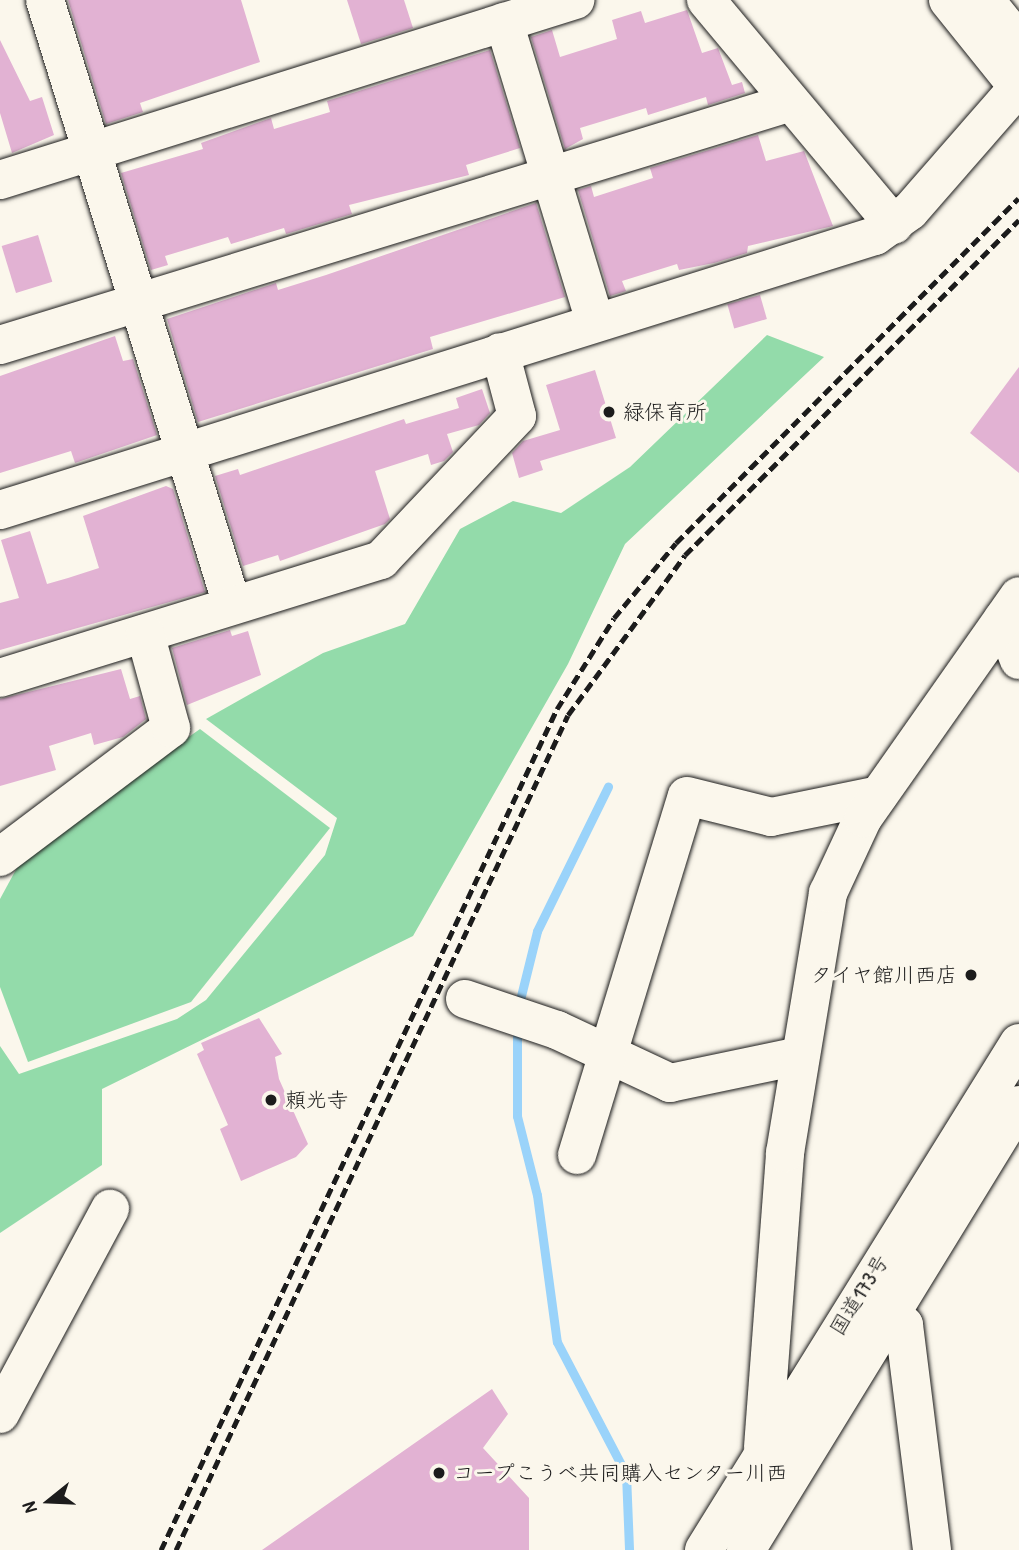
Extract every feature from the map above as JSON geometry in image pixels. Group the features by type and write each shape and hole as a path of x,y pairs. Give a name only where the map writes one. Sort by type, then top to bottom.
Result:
{"main road":[{"path":"45,0 232,606"},
{"path":"0,180 575,0"},
{"path":"706,0 789,103 894,225"},
{"path":"0,510 894,225 1019,87 947,0"},
{"path":"985,0 1019,43"},
{"path":"504,22 595,322"},
{"path":"0,345 789,103"},
{"path":"0,677 381,560 517,416 500,352"},
{"path":"1011,608 1019,660"},
{"path":"763,1447 785,1153 828,893 879,795 1011,608"},
{"path":"0,857 172,728 145,633"},
{"path":"577,1155 687,796 771,817 879,795"},
{"path":"465,999 610,1053 670,1083 799,1056"},
{"name":"国道173号","path":"746,1550 876,1299 1019,1043"},
{"name":"国道173号","path":"704,1550 763,1447 1019,1105"},
{"path":"0,1414 110,1209"},
{"path":"876,1299 904,1325 932,1550"}],"green space":[{"path":"767,335 824,357 625,544 568,664 413,936 102,1089 102,1165 0,1233 0,1046 19,1074 177,1019 206,1000 325,855 337,818 206,719 323,653 405,624 460,529 513,501 561,513 630,467"},
{"path":"200,729 330,828 191,1002 28,1062 0,987 0,899 25,853"}],"building":[{"path":"68,0 241,0 260,62 140,103 143,112 106,124"},
{"path":"347,0 404,0 413,28 361,44"},
{"path":"687,10 702,53 718,48 732,85 742,82 745,93 708,105 706,97 648,115 646,108 580,128 583,139 565,149 531,37 552,30 560,57 617,39 612,20 641,11 645,23"},
{"path":"0,40 30,101 42,97 54,135 12,153 0,113"},
{"path":"490,50 520,148 466,165 469,175 349,205 352,214 286,234 284,228 231,244 228,237 165,256 168,265 151,270 121,173 203,149 201,143 271,118 274,129 330,112 327,101"},
{"path":"758,135 766,161 804,151 833,226 748,246 747,253 714,263 679,270 677,264 622,281 626,291 610,296 578,190 591,186 594,197 653,178 650,168"},
{"path":"536,203 565,297 430,337 433,349 198,422 167,319 276,283 278,290 326,275"},
{"path":"38,235 52,282 16,293 2,246"},
{"path":"760,295 767,319 734,328 727,304"},
{"path":"115,336 123,361 133,359 157,435 75,463 71,451 0,473 0,376"},
{"path":"1019,367 1019,473 970,433"},
{"path":"595,370 616,438 540,461 543,470 519,478 512,453 523,441 560,430 546,385"},
{"path":"482,389 490,413 479,425 447,434 453,452 444,461 431,465 428,454 375,471 390,519 385,524 280,561 278,555 243,566 215,476 238,469 240,475 404,419 406,424 459,408 456,398"},
{"path":"166,486 173,489 205,592 0,650 0,603 19,598 1,540 30,531 47,584 99,568 83,516"},
{"path":"230,630 232,636 248,631 261,675 187,705 172,648"},
{"path":"121,669 130,699 140,696 146,719 123,737 94,745 91,733 49,746 56,770 0,786 0,699"},
{"name":"頼光寺","path":"259,1018 282,1054 275,1057 279,1079 308,1144 296,1157 241,1181 220,1129 228,1125 197,1054 204,1050 201,1043"},
{"name":"コープこうべ共同購入センター川西","path":"492,1389 508,1414 483,1448 529,1498 529,1550 262,1550"}],"waterway":[{"path":"518,1008 537,931 608,787"},
{"path":"517,1025 517,1116 537,1195 557,1342 626,1474 629,1550"}],"railway":[{"path":"161,1550 557,709 614,618 676,543 1019,198"},
{"path":"176,1550 568,715 685,555 1019,220"}],"place":[{"name":"緑保育所","path":"609,412"},
{"name":"タイヤ館川西店","path":"971,975"},
{"name":"頼光寺","path":"271,1100"},
{"name":"コープこうべ共同購入センター川西","path":"439,1473"}]}
